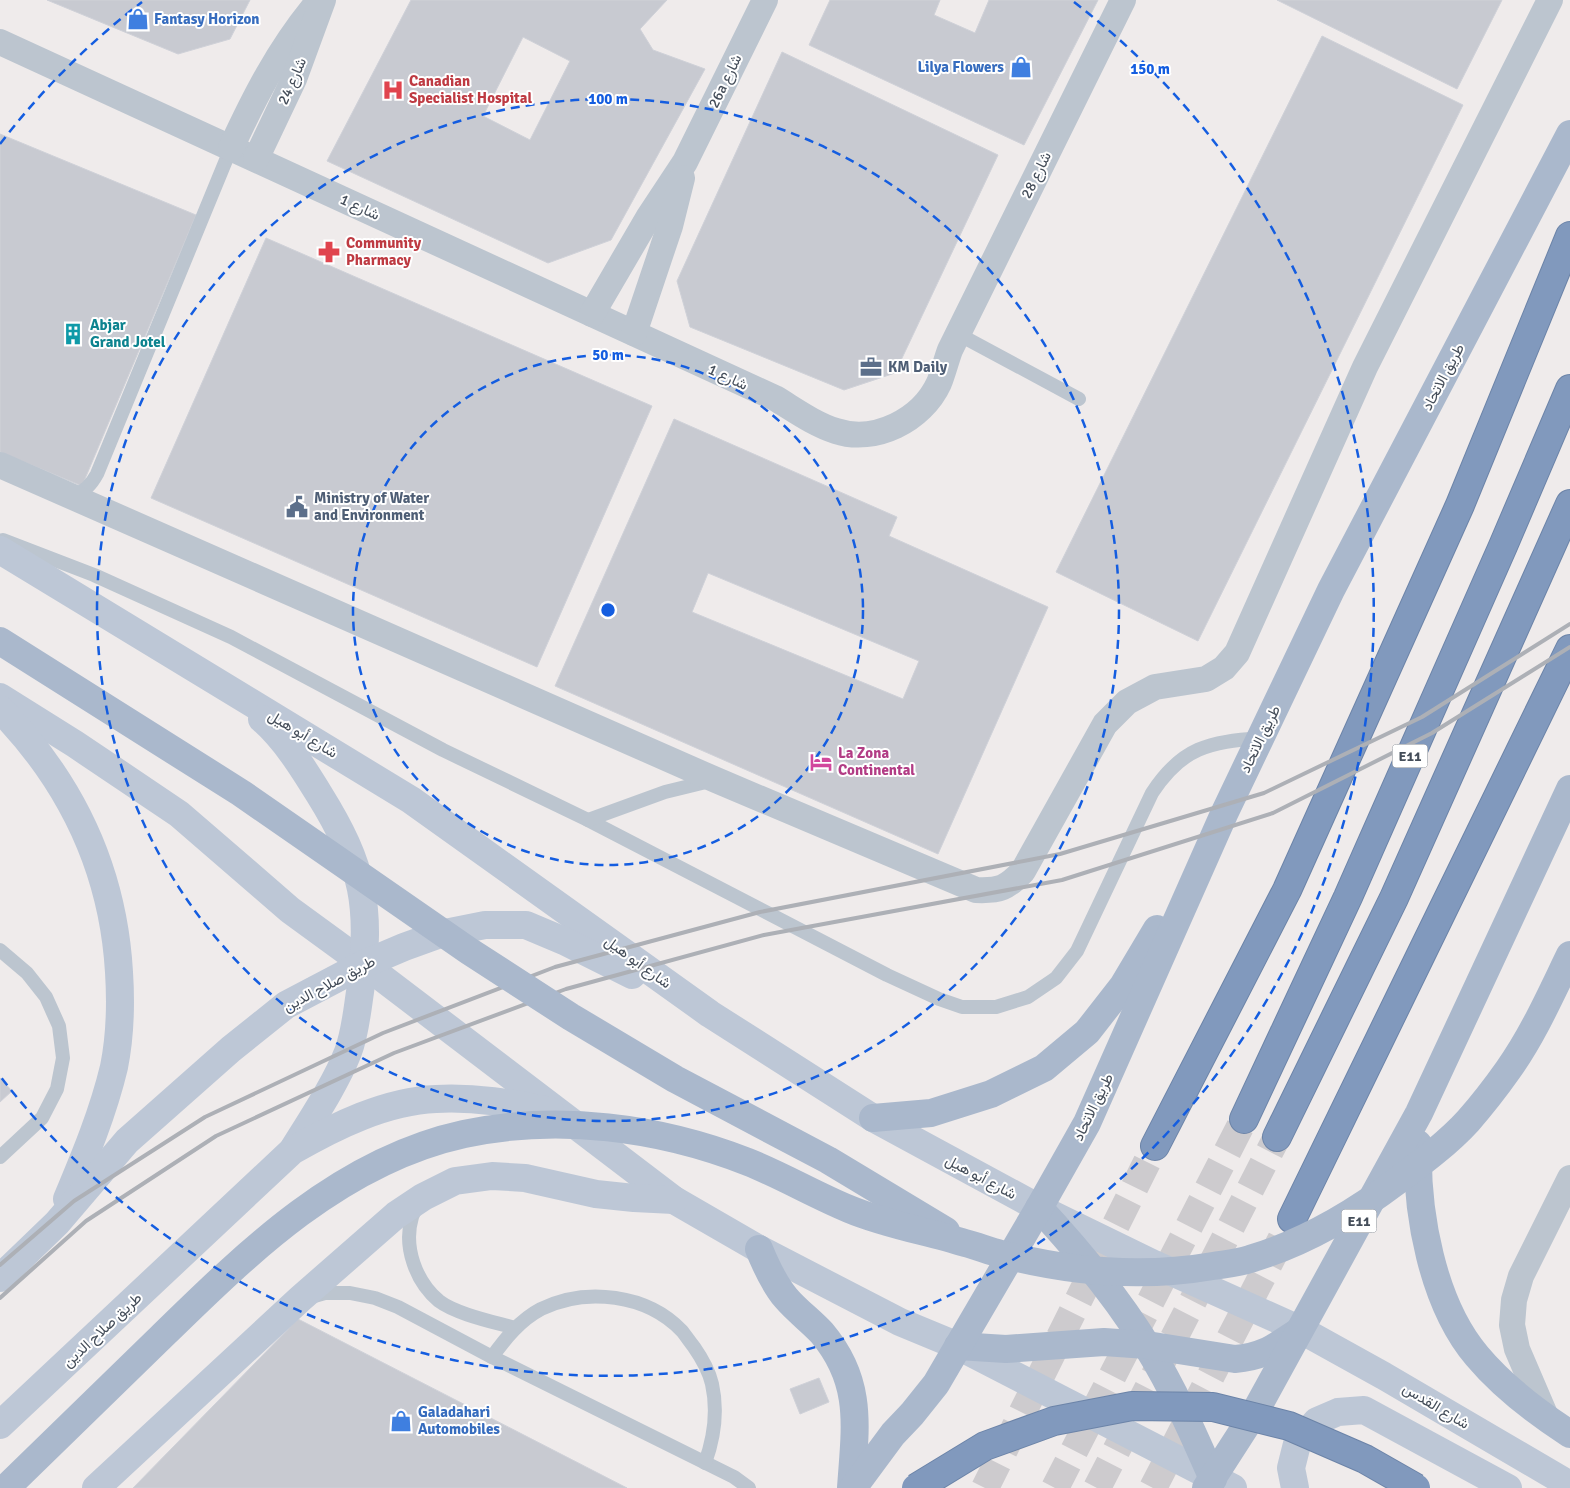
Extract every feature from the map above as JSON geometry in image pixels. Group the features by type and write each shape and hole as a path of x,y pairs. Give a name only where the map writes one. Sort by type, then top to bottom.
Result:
{"highway":[{"path":"1155,1146 1287,890 1460,505 1570,236"},
{"name":"E11","path":"1244,1119 1348,897 1570,389"},
{"path":"1277,1137 1394,898 1570,504"},
{"path":"1292,1219 1570,649"},
{"path":"916,1488 985,1446 1054,1421 1132,1406 1213,1407 1289,1426 1365,1459 1416,1488"}],"main road":[{"name":"طريق الاتحاد","path":"852,1488 893,1434 936,1384 1087,1123 1224,814 1331,590 1570,134"},
{"name":"شارع أبو هيل","path":"0,550 411,800 710,1014 873,1118 1039,1208 1300,1330"},
{"path":"0,641 242,794 469,950 571,1016 674,1079 836,1165 964,1242"},
{"path":"225,686 274,730 312,782 335,820 353,858 361,885 365,915 364,964 348,1051 314,1116 292,1151"},
{"path":"0,697 180,814 290,910 364,964 674,1200 759,1249 900,1322 958,1346 1217,1485"},
{"path":"0,709 52,770 82,823 104,880 117,939 121,1003 114,1065 97,1126 57,1223"},
{"name":"E11","path":"1217,1485 1419,1112 1570,790"},
{"path":"873,1118 931,1113 991,1094 1044,1068 1087,1032 1123,986 1224,814"},
{"name":"طريق صلاح الدين","path":"0,1278 57,1223 127,1141 232,1049 286,1005 364,964 404,947 440,934 485,925 526,925 564,940 710,1014"},
{"path":"6,1488 237,1263 288,1221 334,1189 375,1167 418,1148 464,1134 511,1128 571,1124 639,1131 706,1147 748,1162 850,1210 906,1228 964,1242 1009,1256 1060,1266 1122,1273 1185,1271 1247,1260 1306,1238 1364,1206 1418,1166 1466,1123 1510,1067 1544,1009 1570,955"},
{"path":"292,1151 324,1133 366,1115 407,1103 434,1099 502,1102 557,1112"},
{"path":"1419,1112 1418,1148 1423,1220 1430,1254 1441,1290 1456,1325 1476,1356 1502,1383 1546,1419 1570,1434"},
{"name":"طريق صلاح الدين","path":"0,1425 292,1151"},
{"path":"96,1488 300,1299 396,1215 423,1197 455,1181 492,1176 525,1178 596,1194 674,1200"},
{"path":"1039,1208 1096,1274 1147,1345 1183,1410 1217,1485"},
{"path":"759,1249 771,1276 785,1297 821,1332 839,1356 848,1374 854,1399 855,1418 852,1488"},
{"path":"958,1346 1006,1349 1104,1342 1147,1345 1235,1358 1249,1358 1263,1354 1300,1330"},
{"name":"شارع القدس","path":"1300,1330 1384,1376 1570,1485"},
{"path":"1295,1488 1291,1468 1297,1444 1317,1421 1338,1412 1364,1410 1508,1488"}],"street":[{"name":"شارع 24","path":"231,148 270,68 287,42 322,0"},
{"name":"شارع 24","path":"256,159 294,79 322,0"},
{"name":"26a شارع","path":"592,314 648,218 685,162 766,0"},
{"name":"شارع 28","path":"954,342 1123,0"},
{"path":"0,465 716,780 976,890 995,891 1011,884 1023,871 1105,724 1127,702 1155,687 1206,679 1224,668 1237,653 1365,367 1550,0"},
{"name":"شارع 1","path":"0,42 775,398 838,416 858,417 879,414 898,406 915,393 954,342"},
{"name":"26a شارع","path":"634,333 670,226 685,162"},
{"path":"1546,1419 1517,1349 1512,1324 1514,1300 1521,1276 1570,1178"}],"lane":[{"path":"73,496 84,492 92,484 97,474 231,148"},
{"path":"954,342 1080,399"},
{"path":"0,538 94,575 230,637 443,750 588,820 918,989 962,1007 996,1007 1028,997 1056,978 1077,951 1152,793 1164,774 1183,758 1206,746 1231,740 1261,738"},
{"path":"588,820 665,792 716,780"},
{"path":"0,950 27,973 46,998 59,1026 62,1058 56,1090 42,1118 0,1157"},
{"path":"423,1197 412,1217 409,1249 419,1278 440,1301 468,1315 515,1328"},
{"path":"300,1299 325,1293 350,1293 375,1298 398,1307 492,1357 705,1463 749,1488"},
{"path":"492,1357 515,1328 540,1310 569,1299 600,1296 630,1300 658,1312 682,1331 700,1356 712,1384 715,1414 712,1445 705,1463"}],"building":[{"path":"47,0 250,0 230,39 178,54"},
{"path":"411,0 667,0 640,29 653,50 705,69 611,240 548,263 327,161","holes":["523,37 570,61 530,140 483,116"]},
{"path":"830,0 940,0 934,15 975,33 989,0 1098,0 1024,145 809,45"},
{"path":"1277,0 1502,0 1457,89"},
{"path":"1322,36 1463,105 1198,641 1056,572"},
{"path":"782,52 998,155 895,373 844,390 690,327 677,281"},
{"name":"Abjar Grand Jotel","path":"0,134 196,215 82,486 0,452"},
{"path":"266,238 652,406 537,667 151,498"},
{"path":"674,419 897,517 889,536 1048,607 938,854 555,686","holes":["708,573 919,661 903,699 692,612"]},
{"path":"0,1078 12,1091 0,1102"},
{"path":"298,1319 627,1488 133,1488"},
{"path":"819,1378 829,1402 800,1414 790,1389"}],"tunnel":[{"path":"1055,1488 1244,1119"},
{"path":"1097,1488 1277,1137"},
{"path":"985,1488 1155,1146"},
{"path":"1153,1488 1283,1236"}],"railway":[{"path":"0,1265 74,1201 205,1117 383,1033 555,967 760,912 1060,854 1264,793 1422,717 1570,624"},
{"path":"0,1298 86,1221 216,1136 394,1053 566,989 764,935 1062,880 1273,813 1432,733 1570,647"}],"place":[{"name":"Fantasy Horizon","path":"138,19"},
{"name":"Lilya Flowers","path":"1021,67"},
{"name":"Canadian Specialist Hospital","path":"393,90"},
{"name":"Community Pharmacy","path":"329,252"},
{"name":"Abjar Grand Jotel","path":"73,334"},
{"name":"KM Daily","path":"871,367"},
{"name":"Ministry of Water and Environment","path":"297,507"},
{"name":"La Zona Continental","path":"821,762"},
{"name":"Galadahari Automobiles","path":"401,1421"}]}
